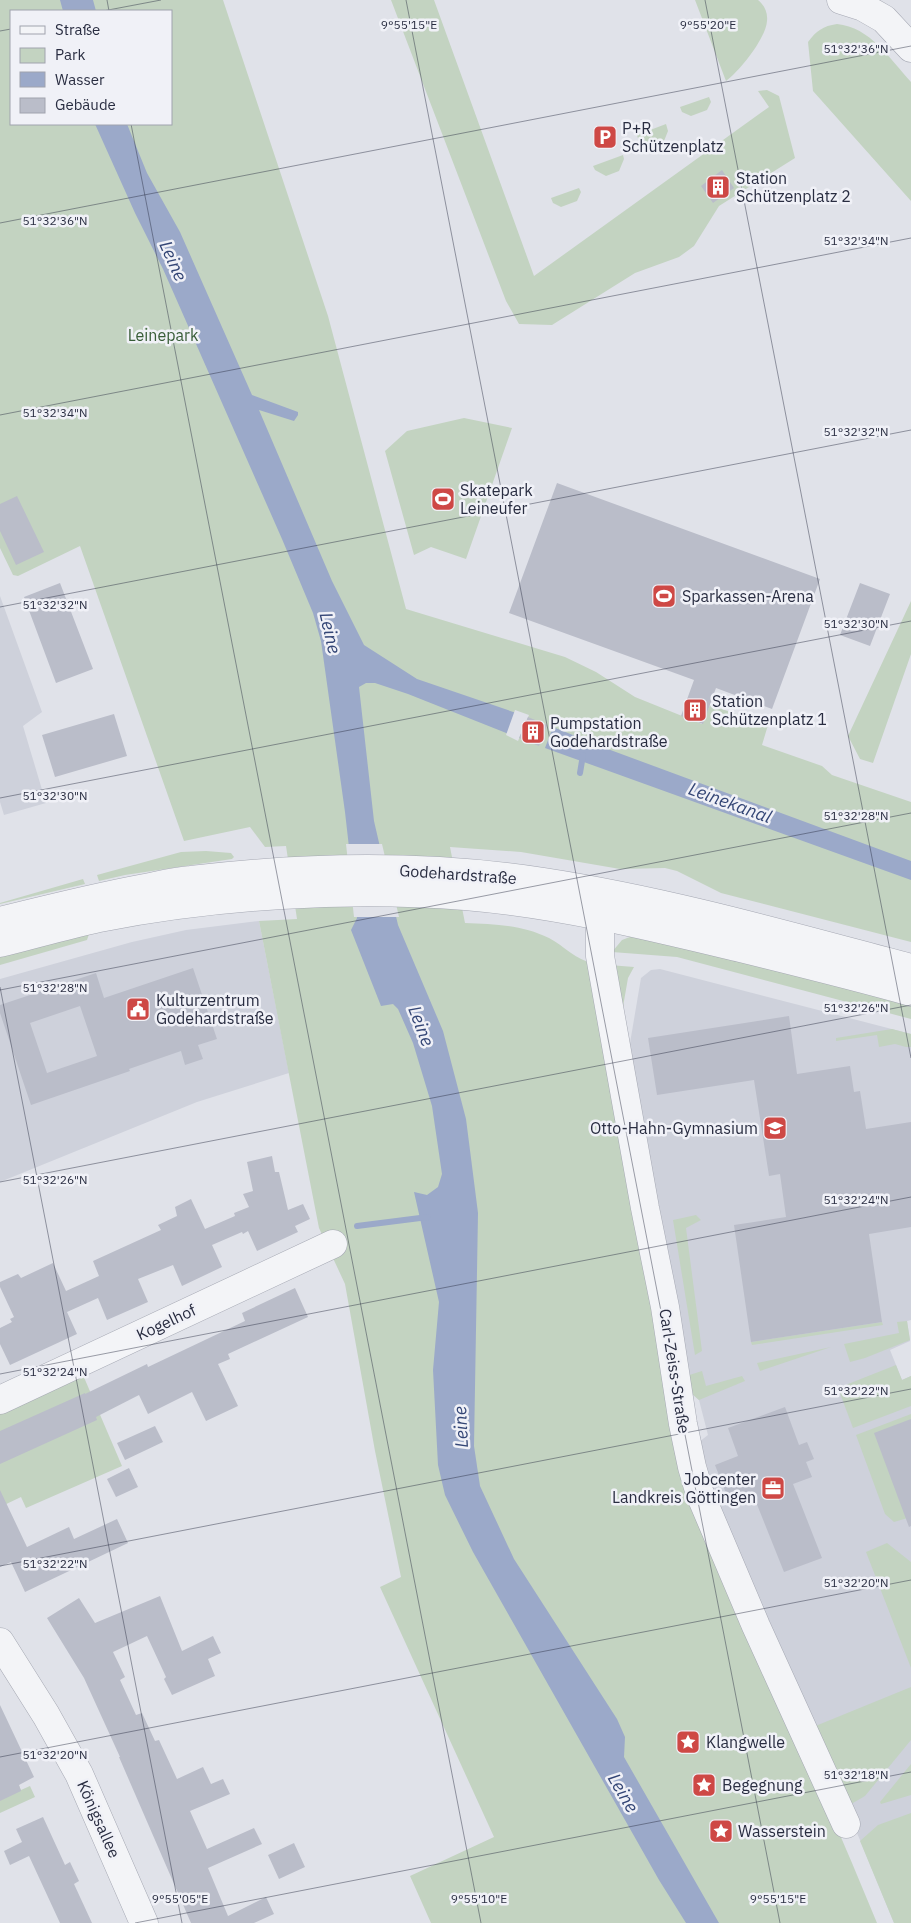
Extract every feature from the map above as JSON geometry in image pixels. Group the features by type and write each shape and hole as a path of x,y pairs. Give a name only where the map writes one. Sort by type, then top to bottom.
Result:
{"street":[{"path":"841,0 864,7 884,18 911,48"},
{"name":"Godehardstraße","path":"0,921 96,897 189,880 272,884 369,892 464,884 528,903 600,904 755,926 911,968"},
{"name":"Godehardstraße","path":"0,943 99,918 184,905 272,884"},
{"name":"Godehardstraße","path":"600,904 657,928 911,992"},
{"name":"Carl-Zeiss-Straße","path":"600,904 600,956 645,1208 665,1307 692,1467 700,1494 756,1626 846,1824"},
{"name":"Kogelhof","path":"0,1400 333,1244"},
{"name":"Königsallee","path":"0,1642 46,1715 79,1774 144,1923"}],"shaded area":[{"path":"0,596 42,712 23,726 46,803 4,815 0,802"},
{"name":"Kulturzentrum Godehardstraße","path":"259,921 289,1073 197,1102 0,1182 0,979 132,942 186,930"},
{"path":"660,969 911,1034 911,1320 907,1321 910,1341 890,1350 902,1380 911,1376 911,1923 894,1923 860,1840 705,1484 699,1442 708,1435 699,1400 691,1393 629,1049 641,978 651,970"}],"green space":[{"name":"Leinepark","path":"0,0 223,0 328,316 406,609 565,657 596,672 635,697 702,724 710,705 768,725 762,745 822,766 832,775 911,802 911,942 721,893 677,871 665,868 620,869 521,852 450,847 465,923 529,930 549,938 576,956 593,963 685,1473 877,1923 431,1923 410,1876 494,1837 380,1587 401,1577 375,1451 345,1284 319,1228 259,921 297,919 286,846 265,847 250,827 184,841 80,546 18,576 13,575 0,548"},
{"path":"391,0 434,0 534,276 769,107 758,91 767,90 779,96 795,158 719,206 694,246 679,257 635,273 552,325 519,324 506,301"},
{"path":"695,0 758,0 764,6 767,18 766,28 762,36 745,62 726,81"},
{"path":"837,24 849,26 869,38 887,54 911,82 911,201 813,91 808,42 820,30"},
{"path":"709,97 711,102 707,110 691,116 682,112 680,107"},
{"path":"666,124 668,131 664,141 649,146 639,142 637,135"},
{"path":"623,155 624,159 619,171 606,176 595,170 593,166"},
{"path":"579,188 581,192 577,201 561,207 553,203 551,198"},
{"name":"Skatepark Leineufer","path":"464,418 512,428 466,559 431,547 414,555 385,451 407,431"},
{"path":"911,601 911,654 873,763 860,759 848,736"},
{"path":"181,852 231,853 234,857 232,859 125,875 99,881 97,875"},
{"path":"83,879 85,884 0,904 0,903"},
{"path":"89,934 87,940 0,965 0,955"},
{"path":"635,935 911,1002 911,1019 677,957 612,952 622,940"},
{"path":"609,965 634,967 628,978 620,1024"},
{"path":"892,1029 911,1034 911,1047 895,1044 879,1047 877,1035 836,1041 836,1038"},
{"path":"696,1215 701,1220 686,1228 702,1351 695,1355 673,1220"},
{"path":"907,1321 910,1340 850,1362 844,1344 899,1333 897,1322"},
{"path":"882,1322 883,1325 752,1345 751,1342"},
{"path":"831,1347 760,1371 757,1363"},
{"path":"896,1365 902,1380 911,1376 911,1406 853,1428 838,1388"},
{"path":"702,1371 706,1386 742,1376 745,1381 699,1400 691,1393 683,1377"},
{"path":"83,1375 122,1466 26,1508 21,1497 0,1507 0,1413"},
{"path":"911,1414 911,1517 894,1522 885,1514 856,1435"},
{"path":"887,1543 911,1562 911,1668 866,1552"},
{"path":"911,1687 911,1740 865,1796 846,1807 813,1727"},
{"path":"0,1731 11,1768 21,1790 30,1786 35,1797 0,1813"},
{"path":"911,1764 911,1795 881,1804 880,1802"},
{"path":"911,1813 911,1923 894,1923 860,1841 878,1825"}],"water":[{"path":"60,0 93,0 96,10 63,10"},
{"name":"Leine","path":"95,125 127,125 147,173 180,232 252,395 298,412 294,421 259,410 332,581 364,645 417,679 528,717 519,738 375,683 366,683 359,687 374,821 398,925 443,1031 466,1119 478,1213 474,1446 480,1486 514,1559 617,1719 625,1737 624,1757 719,1923 686,1923 659,1880 473,1552 445,1495 438,1465 433,1370 439,1302 414,1192 427,1195 438,1187 442,1174 432,1106 413,1043 398,1009 393,1004 381,1006 351,930 357,918 345,812 321,641 313,613 282,539 163,269 135,213"},
{"name":"Leinekanal","path":"553,727 911,861 911,880 545,748"}],"pier":[{"path":"515,710 529,715 518,741 506,735"},
{"path":"346,844 382,844 399,917 354,917"}],"building":[{"name":"Station Schützenplatz 2","path":"722,170 734,188 713,203 701,186"},
{"name":"Sparkassen-Arena","path":"557,483 820,579 772,709 716,688 703,724 681,716 694,680 509,613"},
{"path":"17,496 44,552 16,565 0,531 0,504"},
{"path":"60,583 93,669 56,683 24,597"},
{"path":"860,583 890,594 870,646 840,635"},
{"path":"114,714 127,756 55,777 42,735"},
{"name":"Pumpstation Godehardstraße","path":"528,717 547,725 539,746 519,738"},
{"path":"193,968 217,1039 198,1045 203,1059 185,1065 181,1051 129,1069 130,1071 31,1105 0,1013 0,1005 96,973 104,998","holes":["80,1006 97,1056 47,1073 30,1023"]},
{"path":"789,1016 797,1074 850,1066 854,1092 860,1091 866,1129 911,1122 911,1227 869,1234 882,1322 751,1342 734,1225 786,1217 780,1174 769,1176 754,1080 657,1095 648,1038"},
{"path":"272,1156 275,1172 279,1172 288,1210 303,1204 310,1219 295,1226 298,1232 257,1251 248,1231 212,1245 222,1267 182,1286 173,1265 138,1279 148,1302 107,1320 98,1298 67,1312 77,1334 10,1365 0,1344 0,1328 12,1322 10,1319 14,1317 0,1287 0,1282 18,1274 21,1278 53,1263 66,1291 99,1276 93,1261 161,1230 158,1225 177,1216 175,1207 191,1199 205,1229 235,1216 234,1213 249,1207 243,1194 253,1191 247,1162"},
{"path":"295,1288 308,1317 228,1354 230,1359 218,1364 238,1406 206,1421 192,1392 148,1414 139,1395 96,1417 97,1420 0,1464 0,1431 85,1394 147,1364 148,1367 245,1321 242,1313"},
{"name":"Jobcenter Landkreis Göttingen","path":"785,1407 799,1445 807,1442 814,1459 806,1462 812,1477 793,1484 822,1558 784,1572 752,1492 729,1501 715,1465 738,1456 728,1428"},
{"path":"911,1419 911,1526 909,1527 874,1433"},
{"path":"155,1426 163,1442 125,1460 117,1443"},
{"path":"129,1468 138,1487 116,1497 107,1479"},
{"path":"0,1490 27,1547 69,1527 74,1539 117,1519 128,1543 25,1592 11,1562 0,1567"},
{"path":"160,1596 182,1651 213,1636 221,1653 208,1659 215,1676 172,1695 147,1636 113,1652 125,1677 120,1680 136,1715 142,1713 155,1741 159,1740 177,1779 203,1767 211,1784 223,1779 230,1794 190,1811 207,1849 254,1828 262,1844 208,1868 228,1916 266,1897 274,1914 254,1923 191,1923 84,1678 47,1618 79,1598 95,1623"},
{"path":"0,1705 34,1777 19,1785 21,1791 0,1801"},
{"path":"43,1817 65,1865 70,1862 79,1881 74,1884 92,1923 60,1923 29,1856 10,1865 4,1851 22,1842 16,1829"},
{"path":"294,1843 305,1867 279,1879 268,1855"}],"waterway":[{"path":"580,773 583,755"},
{"path":"357,1226 428,1217"}],"place":[{"name":"P+R Schützenplatz","path":"605,137"},
{"name":"Station Schützenplatz 2","path":"718,187"},
{"name":"Skatepark Leineufer","path":"443,499"},
{"name":"Sparkassen-Arena","path":"664,596"},
{"name":"Station Schützenplatz 1","path":"695,710"},
{"name":"Pumpstation Godehardstraße","path":"533,732"},
{"name":"Kulturzentrum Godehardstraße","path":"138,1009"},
{"name":"Otto-Hahn-Gymnasium","path":"775,1128"},
{"name":"Jobcenter Landkreis Göttingen","path":"773,1488"},
{"name":"Klangwelle","path":"688,1742"},
{"name":"Begegnung","path":"704,1785"},
{"name":"Wasserstein","path":"721,1831"}]}
